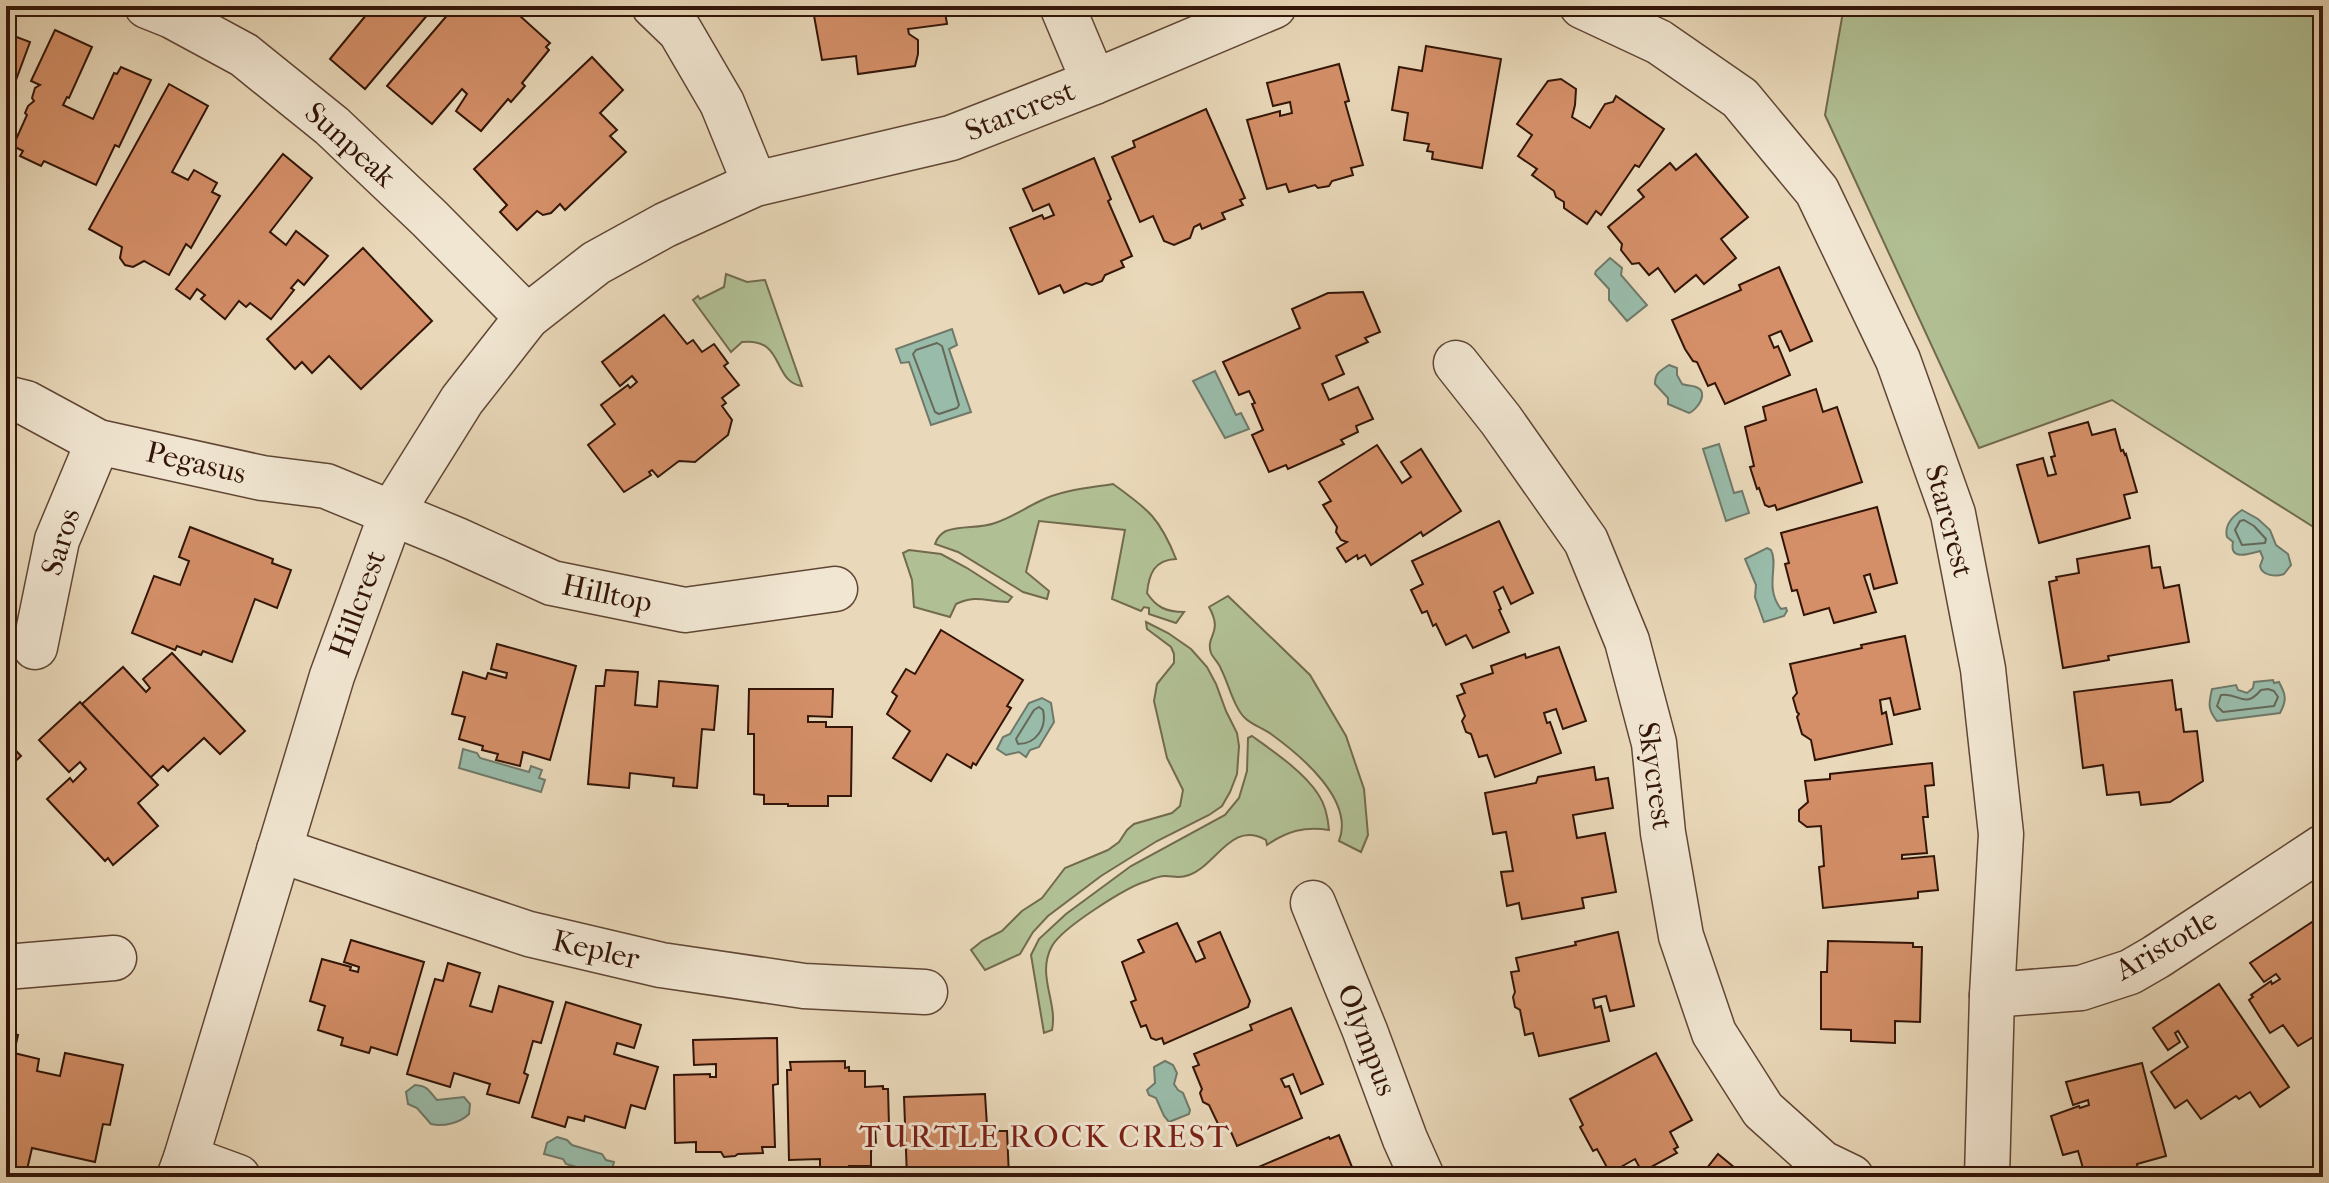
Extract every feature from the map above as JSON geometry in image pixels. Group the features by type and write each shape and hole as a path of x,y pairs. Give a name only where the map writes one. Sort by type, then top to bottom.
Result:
{"street":[{"name":"Sunpeak","path":"147,6 244,55 332,126 527,317"},
{"path":"654,6 680,31 722,103 755,184"},
{"path":"1062,6 1094,82"},
{"name":"Starcrest","path":"755,184 951,138 1274,6"},
{"name":"Starcrest","path":"1582,6 1659,42 1740,98 1817,191 1898,360 1953,514 1983,669 2001,834 1992,995 1987,1177"},
{"name":"Hillcrest","path":"182,1168 332,676 392,512 462,400 527,317 596,263 665,225 755,184"},
{"name":"Skycrest","path":"1456,363 1501,420 1586,541 1627,641 1654,743 1663,833 1681,936 1714,1033 1763,1110 1822,1163 1851,1177"},
{"name":"Pegasus","path":"6,398 26,403 98,442 262,478 326,486 392,512"},
{"name":"Saros","path":"35,647 57,540 98,442"},
{"name":"Hilltop","path":"392,512 552,583 685,610 835,589"},
{"name":"Aristotle","path":"1992,995 2081,988 2130,972 2323,847"},
{"name":"Kepler","path":"279,850 529,934 661,965 804,986 925,992"},
{"name":"Olympus","path":"1313,903 1422,1177"},
{"path":"6,967 114,958"},
{"path":"182,1168 238,1177"}],"shaded area":[{"path":"1844,6 2323,6 2323,533 2112,400 1979,448 1825,115"},
{"path":"726,274 747,282 765,280 802,386 786,377 765,346 742,342 731,352 693,300 724,287"},
{"path":"1113,484 1152,516 1170,545 1176,559 1162,562 1154,569 1147,593 1162,608 1184,612 1176,623 1149,614 1149,608 1144,607 1141,611 1112,599 1125,530 1039,521 1026,572 1049,591 1047,599 1023,592 958,552 935,544 946,531 989,525 1057,494"},
{"path":"909,550 941,554 1012,597 1008,602 963,601 956,604 950,617 914,607 912,580 903,553"},
{"path":"1228,596 1310,675 1346,736 1364,789 1368,835 1361,852 1339,841 1342,825 1339,810 1322,780 1296,754 1241,714 1210,647 1215,623 1209,607"},
{"path":"1146,622 1191,649 1207,667 1216,684 1237,733 1239,746 1237,774 1230,792 1222,806 1209,815 1157,841 1101,876 1048,916 1033,932 1020,954 985,970 971,950 1002,931 1022,911 1042,898 1065,868 1108,850 1134,824 1172,813 1180,806 1183,790 1167,758 1154,701 1157,684 1174,663 1174,654 1171,647 1147,629"},
{"path":"1252,736 1288,762 1312,786 1324,807 1329,830 1296,831 1267,845 1266,840 1254,835 1243,836 1233,840 1199,870 1179,877 1160,876 1137,885 1081,919 1058,938 1048,957 1046,967 1053,1020 1052,1030 1044,1033 1031,955 1039,939 1066,914 1131,866 1225,815 1239,798 1247,771 1248,738"}],"water":[{"path":"1610,258 1622,268 1621,275 1647,305 1627,321 1609,300 1609,289 1595,274"},
{"path":"952,329 957,345 949,349 971,412 931,425 909,362 901,363 896,349"},
{"path":"1669,365 1677,368 1682,384 1696,387 1702,393 1698,405 1689,413 1668,404 1668,398 1655,384 1657,375"},
{"path":"1215,371 1236,415 1241,413 1249,429 1225,438 1193,381"},
{"path":"1719,444 1734,493 1742,491 1749,513 1726,521 1703,449"},
{"path":"2242,510 2270,530 2276,545 2288,554 2291,565 2284,574 2263,572 2260,551 2241,555 2234,552 2227,529"},
{"path":"1767,548 1771,550 1774,563 1773,593 1781,609 1786,608 1787,611 1784,616 1764,622 1755,597 1756,585 1745,559"},
{"path":"2273,680 2274,683 2279,682 2284,694 2285,701 2280,713 2217,721 2214,717 2210,706 2212,689 2236,685 2238,690 2247,693 2254,682"},
{"path":"1042,698 1051,703 1054,722 1039,747 1030,750 1026,757 1019,752 1006,755 997,749 1029,703"},
{"path":"463,749 477,753 480,758 529,772 531,766 542,770 539,778 545,780 541,792 459,768"},
{"path":"1165,1061 1173,1065 1177,1073 1174,1084 1183,1093 1190,1110 1189,1114 1169,1122 1156,1098 1149,1095 1147,1090 1155,1083 1154,1067"},
{"path":"415,1085 426,1088 437,1100 464,1097 470,1104 469,1114 451,1124 431,1124 417,1108 408,1104 406,1092"},
{"path":"557,1137 602,1154 606,1160 614,1162 610,1177 544,1154 547,1143"}],"building":[{"path":"358,6 435,6 365,89 330,59 367,14"},
{"path":"455,6 509,6 550,43 546,47 549,50 522,83 525,86 511,102 508,99 481,131 456,111 467,94 462,89 432,124 387,86"},
{"path":"808,6 944,6 947,24 908,29 909,34 918,40 915,66 858,74 856,56 822,60 813,10"},
{"path":"1719,6 1754,6 1752,15"},
{"path":"55,30 92,47 63,105 93,119 114,73 117,74 121,67 151,80 119,147 115,145 96,185 44,161 41,166 20,156 23,151 13,146 28,106 34,101 35,88 40,85 31,81"},
{"path":"6,33 30,42 6,107"},
{"path":"1426,46 1501,59 1482,168 1432,159 1433,152 1427,151 1429,144 1404,140 1408,113 1392,110 1399,67 1422,71"},
{"path":"592,57 623,90 600,113 617,130 610,136 626,152 565,210 560,204 551,213 543,215 537,211 517,230 500,212 507,205 474,169"},
{"path":"1339,64 1349,101 1345,102 1363,165 1351,168 1353,175 1332,181 1329,186 1318,188 1315,185 1289,192 1286,184 1267,189 1247,120 1280,111 1280,116 1292,113 1290,102 1273,106 1267,83"},
{"path":"1561,79 1576,89 1572,117 1590,128 1605,104 1613,102 1616,96 1664,129 1601,215 1596,211 1587,224 1564,208 1564,202 1556,197 1554,191 1532,175 1537,169 1518,156 1532,135 1517,124 1548,81"},
{"path":"169,84 208,106 172,172 188,180 194,170 217,183 212,192 220,196 191,248 186,244 169,275 144,261 133,267 125,265 120,258 122,247 89,229"},
{"path":"1206,109 1245,198 1240,200 1243,205 1222,213 1225,219 1202,229 1200,224 1194,227 1190,238 1174,245 1164,241 1153,216 1140,222 1112,157 1135,147 1133,141"},
{"path":"283,154 312,178 270,232 286,245 296,231 328,256 304,285 298,280 291,288 294,290 271,319 250,303 246,307 239,301 225,319 201,299 205,295 197,289 190,299 176,289"},
{"path":"1696,154 1748,217 1721,239 1736,258 1704,284 1696,275 1675,292 1658,268 1649,275 1639,263 1632,264 1621,250 1622,244 1608,227 1644,197 1638,190 1670,163 1676,170"},
{"path":"1094,158 1111,199 1108,201 1132,256 1121,261 1124,267 1105,275 1102,281 1092,285 1086,283 1064,293 1060,285 1039,294 1010,228 1042,215 1044,219 1054,215 1049,204 1033,211 1023,189"},
{"path":"363,248 432,321 361,389 329,356 312,373 302,362 295,369 267,339"},
{"path":"1779,267 1812,341 1790,351 1781,331 1769,336 1774,348 1778,346 1790,375 1725,404 1715,383 1708,386 1697,362 1685,349 1672,320 1741,290 1739,285"},
{"path":"1363,292 1380,332 1365,338 1368,342 1336,356 1344,374 1322,384 1329,400 1358,387 1373,419 1356,426 1358,432 1341,440 1344,444 1288,469 1286,465 1269,472 1252,435 1263,430 1252,404 1255,403 1249,391 1239,395 1223,362 1300,328 1292,309 1328,293"},
{"path":"664,315 687,344 693,340 702,352 714,344 728,363 724,366 739,385 722,398 726,403 722,406 732,420 728,435 695,462 679,461 658,477 652,470 649,472 651,475 624,492 588,445 615,424 601,405 637,382 632,376 620,386 602,362"},
{"path":"1816,389 1823,412 1837,407 1862,482 1777,510 1775,505 1765,505 1757,489 1750,467 1754,466 1745,427 1766,420 1763,407"},
{"path":"2088,422 2092,435 2115,429 2121,451 2126,454 2137,492 2124,495 2130,518 2039,543 2017,465 2043,458 2048,476 2056,474 2049,433"},
{"path":"1377,445 1402,483 1411,477 1401,462 1421,449 1461,511 1423,536 1421,532 1371,565 1365,555 1358,559 1357,555 1346,562 1337,548 1347,542 1341,540 1323,505 1331,501 1319,482"},
{"path":"1877,507 1897,583 1874,589 1870,574 1864,576 1876,612 1834,623 1829,608 1804,615 1797,590 1792,591 1781,533"},
{"path":"1499,521 1533,593 1511,604 1503,587 1494,592 1509,632 1473,648 1466,635 1446,645 1427,611 1422,613 1411,590 1423,584 1412,561"},
{"path":"190,527 273,559 272,563 291,570 277,608 255,599 232,662 203,651 201,655 177,646 175,650 132,633 154,576 180,585 189,561 179,557"},
{"path":"2149,546 2152,568 2160,567 2164,588 2179,585 2189,642 2108,656 2109,660 2063,668 2049,582 2057,580 2056,577 2079,573 2077,559"},
{"path":"941,630 1023,680 1007,706 1011,708 976,765 973,763 971,768 947,754 931,781 893,758 910,731 887,714 897,696 892,692 906,669 915,674"},
{"path":"1905,636 1920,709 1894,715 1890,698 1880,700 1882,714 1886,712 1892,744 1815,760 1811,740 1802,734 1797,717 1799,714 1793,698 1797,693 1790,664"},
{"path":"497,644 576,666 550,760 523,752 520,766 496,760 498,754 459,739 465,717 452,714 463,672 486,679 488,673 506,678 507,673 491,669"},
{"path":"1559,647 1586,721 1563,729 1556,709 1544,713 1561,753 1495,777 1487,755 1479,757 1471,734 1466,732 1462,721 1465,716 1457,696 1465,693 1461,684 1493,673 1491,666 1525,654 1526,658"},
{"path":"172,653 245,731 220,754 204,738 168,771 163,766 150,778 82,704 123,667 146,692 150,688 143,679"},
{"path":"606,670 638,672 635,705 657,707 659,681 718,686 714,730 702,729 697,788 673,786 674,778 630,773 629,788 588,784 596,686 604,686"},
{"path":"2172,680 2176,710 2181,709 2184,732 2197,731 2203,781 2170,802 2141,805 2139,792 2107,795 2103,765 2083,768 2074,692"},
{"path":"749,689 833,689 832,717 808,716 808,722 826,722 826,727 852,727 851,796 828,796 828,806 788,806 764,804 764,795 754,794 754,734 748,734"},
{"path":"80,702 158,785 138,803 158,826 113,865 108,858 105,861 47,799 70,778 73,782 86,769 80,762 69,772 39,740"},
{"path":"6,740 21,756 6,770"},
{"path":"1932,763 1934,785 1925,786 1928,817 1923,817 1927,853 1902,855 1902,859 1934,856 1938,890 1918,892 1918,898 1823,908 1819,867 1824,866 1821,826 1807,827 1799,821 1799,810 1808,802 1805,781 1830,779 1830,774"},
{"path":"1594,767 1596,780 1608,778 1613,808 1573,815 1577,838 1605,833 1616,892 1582,898 1584,908 1522,919 1519,903 1507,906 1501,872 1513,871 1506,832 1493,834 1485,793 1536,783 1538,777"},
{"path":"2315,920 2323,931 2323,1035 2322,1032 2298,1046 2283,1025 2270,1033 2249,1000 2253,997 2251,995 2271,981 2272,984 2280,979 2276,974 2264,982 2250,963"},
{"path":"1177,923 1196,962 1205,958 1198,942 1220,932 1250,1001 1248,1007 1164,1044 1162,1038 1151,1038 1146,1025 1141,1027 1131,1002 1136,1000 1122,962 1144,952 1138,940"},
{"path":"1618,932 1634,1006 1610,1011 1606,996 1593,999 1595,1008 1601,1006 1609,1041 1539,1056 1533,1033 1525,1035 1520,1010 1515,1007 1511,972 1519,971 1516,958"},
{"path":"351,940 424,962 397,1055 371,1047 369,1053 341,1045 343,1038 318,1030 325,1006 310,1001 322,959 358,972 359,967 344,962"},
{"path":"1828,941 1913,943 1913,947 1922,947 1920,1022 1895,1021 1895,1043 1851,1041 1851,1030 1821,1029 1821,972 1827,972"},
{"path":"448,963 480,973 470,1006 492,1012 499,986 553,1002 541,1043 533,1041 524,1073 528,1075 519,1103 487,1094 490,1084 454,1073 450,1087 407,1074 435,979 443,981"},
{"path":"2219,984 2289,1087 2260,1107 2250,1092 2239,1099 2236,1096 2201,1119 2187,1100 2175,1108 2151,1072 2188,1047 2178,1031 2175,1033 2180,1042 2168,1050 2153,1028"},
{"path":"566,1002 641,1025 634,1048 617,1043 614,1054 658,1067 645,1109 631,1105 625,1128 585,1116 584,1121 568,1117 565,1127 532,1117"},
{"path":"1291,1008 1323,1084 1301,1094 1293,1074 1281,1079 1285,1087 1289,1086 1302,1118 1237,1146 1228,1125 1220,1128 1209,1105 1203,1102 1202,1089 1193,1067 1199,1065 1194,1054 1252,1030 1250,1025"},
{"path":"6,1032 18,1035 6,1089"},
{"path":"777,1038 778,1084 773,1085 775,1147 762,1147 763,1153 724,1157 721,1152 696,1152 696,1142 675,1143 674,1075 710,1074 710,1077 716,1077 716,1064 694,1065 693,1040"},
{"path":"14,1053 39,1059 37,1071 60,1076 65,1053 123,1065 110,1125 103,1124 95,1162 32,1148 26,1174 6,1170 6,1089"},
{"path":"1656,1053 1692,1120 1670,1132 1678,1147 1674,1149 1677,1153 1642,1172 1635,1159 1610,1173 1580,1127 1583,1125 1570,1099"},
{"path":"845,1061 845,1068 849,1067 849,1071 865,1071 865,1087 883,1086 883,1089 888,1089 889,1126 875,1127 876,1146 872,1146 871,1166 849,1166 849,1173 820,1174 820,1159 789,1160 787,1070 791,1070 790,1062"},
{"path":"2142,1063 2166,1156 2137,1164 2139,1177 2113,1177 2111,1168 2085,1175 2078,1151 2063,1155 2051,1116 2089,1105 2088,1100 2073,1105 2066,1082"},
{"path":"985,1094 987,1126 995,1126 995,1131 1007,1131 1009,1177 907,1177 904,1097"},
{"path":"1339,1135 1356,1177 1251,1177 1249,1171"},
{"path":"1718,1154 1746,1177 1700,1177"}],"district":[{"name":"TURTLE ROCK CREST","path":"1045,1136"}]}
